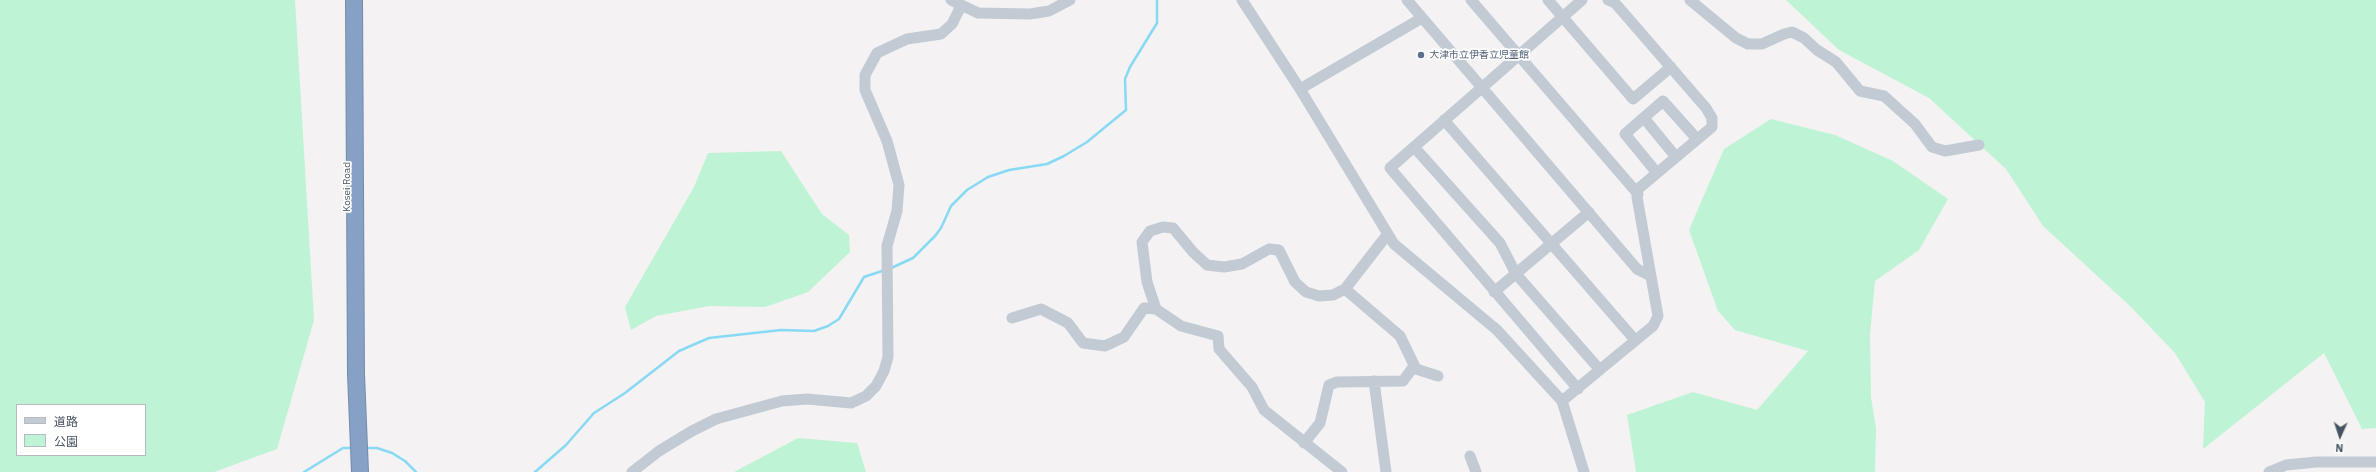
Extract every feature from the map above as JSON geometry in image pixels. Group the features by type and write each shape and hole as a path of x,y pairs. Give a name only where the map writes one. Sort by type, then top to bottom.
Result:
{"highway":[{"name":"Kosei Road","path":"347,0 347,206 351,328 356,374"},
{"name":"Kosei Road","path":"354,0 356,374 360,472"}],"street":[{"path":"951,0 978,13 1030,14 1049,11 1070,0"},
{"path":"1242,0 1300,89 1387,234 1405,254 1496,330 1562,401 1584,472"},
{"path":"1407,0 1637,269 1651,276"},
{"path":"1471,0 1638,194"},
{"path":"1548,0 1633,99 1671,68"},
{"path":"1578,388 1494,292 1390,168 1582,0"},
{"path":"1562,401 1653,326 1658,316 1638,189 1712,127 1712,118 1615,3 1608,0"},
{"path":"1690,0 1736,38 1748,44 1762,44 1792,32 1804,38 1817,50 1836,62 1860,91 1884,96 1915,124 1932,147 1945,151 1979,145"},
{"path":"632,472 659,451 692,431 716,419 782,401 807,400 851,403 866,396 876,386 884,371 888,357 887,246 897,211 899,185 887,141 865,90 866,75 877,53 907,39 941,34 952,24 959,10"},
{"path":"1300,89 1422,18"},
{"path":"1657,173 1625,134 1663,101 1697,139"},
{"path":"1644,118 1676,157"},
{"path":"1444,120 1635,340"},
{"path":"1414,147 1500,243 1516,274 1600,370"},
{"path":"1494,292 1589,212"},
{"path":"1156,309 1147,282 1142,242 1150,231 1163,226 1173,228 1192,252 1207,264 1224,267 1242,264 1269,249 1279,250 1295,282 1306,292 1320,296 1333,295 1345,289 1387,234"},
{"path":"1345,289 1400,336 1416,369 1438,376"},
{"path":"1012,318 1041,309 1068,323 1083,343 1104,346 1124,337 1144,308 1156,309 1181,326 1218,336 1219,349 1252,387 1264,410 1342,472"},
{"path":"1304,443 1320,423 1329,385 1336,382 1402,381 1414,366"},
{"path":"1374,381 1386,472"},
{"path":"1470,456 1476,472"},
{"path":"2270,472 2286,465 2316,462 2376,462"}],"green space":[{"path":"0,0 295,0 314,320 277,449 214,472 0,472"},
{"path":"1786,0 2376,0 2376,428 2362,429 2324,353 2203,449 2205,402 2175,353 2130,306 2043,226 2006,169 1929,98 1839,50"},
{"path":"1771,119 1835,135 1893,161 1948,199 1919,250 1875,281 1870,334 1871,397 1876,429 1875,472 1636,472 1627,415 1693,392 1757,410 1808,351 1735,330 1718,311 1689,230 1724,149"},
{"path":"781,151 822,214 849,235 850,252 808,292 765,307 709,306 656,316 631,330 625,307 694,187 708,153"},
{"path":"798,438 857,443 866,472 734,472"}],"waterway":[{"path":"889,269 913,258 935,236 941,228 951,206 967,190 988,177 1009,170 1047,164 1064,156 1087,142 1126,110 1125,79 1130,67 1157,23 1157,0"},
{"path":"535,472 566,445 594,413 625,393 679,351 709,338 781,330 814,331 828,326 839,319 864,277 885,270"},
{"path":"304,472 343,448 353,448"},
{"path":"364,448 377,448 392,453 405,461 416,472"}],"place":[{"name":"大津市立伊香立児童館","path":"1421,55"}]}
